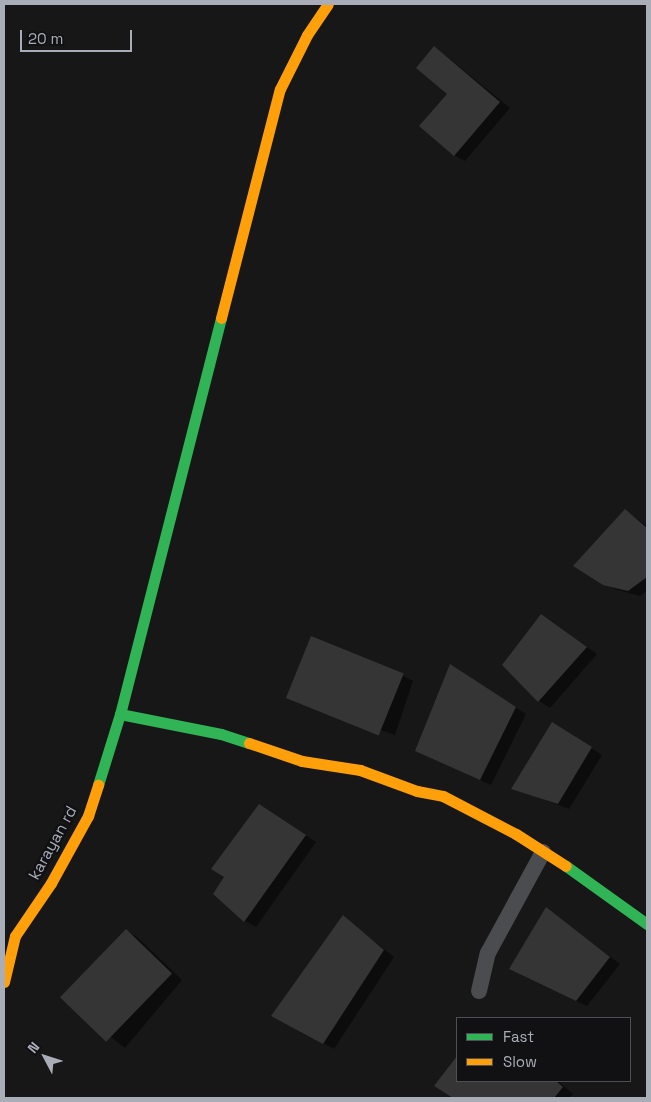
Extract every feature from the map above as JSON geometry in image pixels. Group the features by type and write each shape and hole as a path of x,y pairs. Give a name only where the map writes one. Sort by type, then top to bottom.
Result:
{"street":[{"name":"karayan rd","path":"4,982 15,936 51,882 88,816 120,714 280,89 307,35 328,4"},
{"path":"120,714 138,720 221,734 302,761 360,770 417,791 443,796 516,834 579,874 647,924"}],"lane":[{"path":"479,991 488,953 543,852"}],"building":[{"path":"434,46 500,102 454,156 419,126 447,94 416,68"},
{"path":"625,509 647,528 647,577 628,591 603,585 573,566"},
{"path":"541,614 587,647 538,702 502,665"},
{"path":"311,636 404,673 379,736 286,698"},
{"path":"450,664 516,707 480,780 415,751"},
{"path":"552,722 592,747 558,804 511,789"},
{"path":"259,804 306,835 244,922 213,894 224,877 211,869"},
{"path":"546,907 610,957 576,1001 509,969"},
{"path":"343,915 384,950 323,1044 271,1016"},
{"path":"126,929 172,973 106,1042 60,997"},
{"path":"456,1057 456,1082 557,1082 563,1087 554,1098 453,1098 434,1086"}],"traffic: fast":[{"path":"221,318 120,714 221,734 249,743"},
{"path":"98,785 120,714"},
{"path":"566,866 647,924"}],"traffic: slow":[{"path":"221,318 280,89 307,35 328,4"},
{"path":"249,743 302,761 360,770 417,791 443,796 516,834 566,866"},
{"path":"4,982 15,936 51,883 88,816 98,785"}]}
